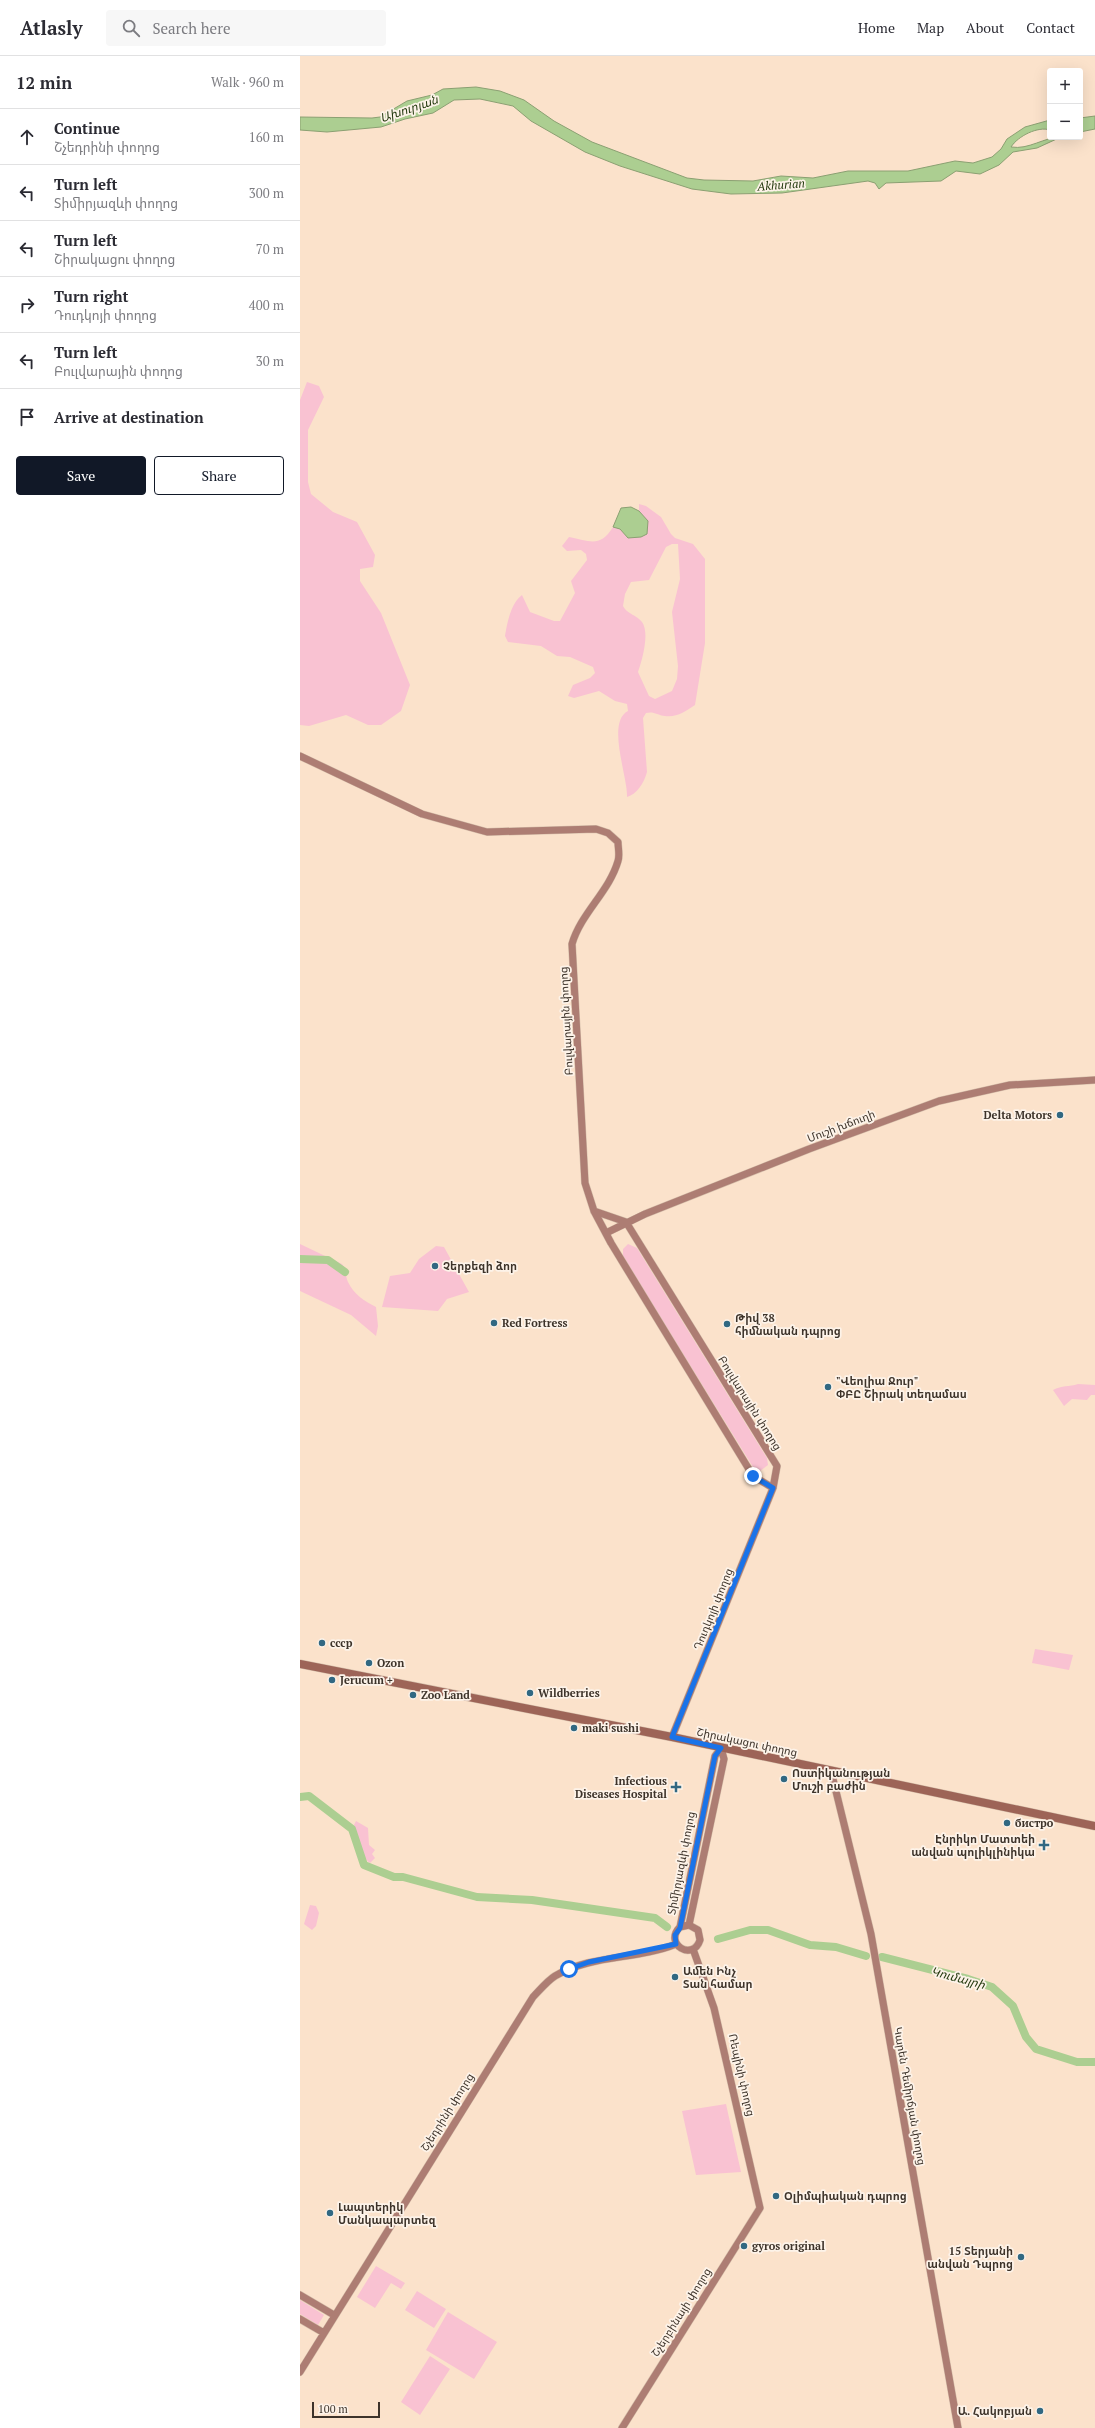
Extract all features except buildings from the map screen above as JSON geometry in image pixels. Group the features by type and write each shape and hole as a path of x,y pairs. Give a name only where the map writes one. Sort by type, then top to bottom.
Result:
{"main road":[{"name":"Շիրակացու փողոց","path":"300,1664 672,1737 1095,1826"}],"street":[{"name":"Բուլվարային փողոց","path":"300,756 422,814 479,830 490,832 596,829 608,833 618,842 619,860 603,891 576,930 572,944 586,1183 594,1211 606,1233 753,1476 773,1488 777,1466 626,1222"},
{"name":"Մուշի խճուղի","path":"606,1233 626,1222 809,1149 939,1101 1010,1085 1095,1080"},
{"path":"594,1211 626,1222"},
{"name":"Դուդկոյի փողոց","path":"672,1737 773,1488"},
{"name":"Տիմիրյազևի փողոց","path":"676,1944 675,1935 680,1928 703,1808 715,1756 721,1748"},
{"name":"Տիմիրյազևի փողոց","path":"689,1925 724,1758 721,1748"},
{"name":"Կարեն Դեմիրճյան փողոց","path":"831,1770 871,1934 958,2428"},
{"path":"703,1808 712,1810"},
{"name":"Տիմիրյազևի փողոց","path":"680,1928 689,1925 696,1929 700,1934 699,1942 693,1949"},
{"path":"676,1944 683,1950 693,1949"},
{"name":"Շչեդրինի փողոց","path":"300,2372 334,2315 533,1997 554,1977 569,1969 589,1962 676,1944"},
{"name":"Ռեպինի փողոց","path":"693,1949 714,2008 760,2208"},
{"name":"Շչերբինայի փողոց","path":"622,2428 760,2208"},
{"path":"300,2294 334,2315"},
{"path":"300,2318 324,2333"}],"shaded area":[{"path":"307,382 319,386 324,397 308,430 308,482 311,494 333,512 357,522 375,555 373,567 360,569 360,581 381,613 410,685 401,711 381,725 368,725 346,715 309,726 300,725 300,400"},
{"path":"639,504 646,506 661,517 675,538 693,544 705,559 705,643 695,705 681,714 673,716 646,713 643,718 647,772 640,788 631,796 627,797 618,738 619,726 622,717 628,711 627,704 615,701 599,691 574,698 568,696 573,685 590,678 595,673 593,667 570,657 557,656 541,646 508,642 505,636 508,619 512,608 522,595 530,612 554,621 560,621 575,593 571,581 587,560 586,554 581,550 567,551 562,546 569,537 589,541 599,540 604,538 613,527 620,529 628,538 648,521 639,511","holes":["672,544 678,544 680,579 672,612 678,666 677,679 672,691 655,699 649,696 638,672 645,640 644,627 642,622 627,611 623,606 625,594 631,582 649,580 666,547"]},
{"path":"300,1244 342,1264 345,1268 346,1278 353,1291 376,1307 378,1326 376,1336 351,1315 300,1291"},
{"path":"628,1244 637,1248 767,1458 768,1465 760,1471 753,1467 623,1257 623,1249"},
{"path":"436,1246 444,1247 469,1292 447,1299 438,1311 382,1307 390,1276 410,1273 419,1259"},
{"path":"1078,1384 1095,1385 1095,1395 1091,1395 1087,1400 1072,1399 1064,1406 1053,1390 1059,1387"},
{"path":"1035,1649 1073,1655 1069,1670 1032,1663"},
{"path":"356,1821 368,1828 369,1845 375,1850 372,1854 375,1858 370,1863 364,1856 360,1846 354,1825"},
{"path":"310,1905 316,1906 319,1913 316,1926 312,1930 304,1924"},
{"path":"726,2104 741,2172 696,2175 682,2111"},
{"path":"376,2266 405,2283 401,2289 391,2283 375,2308 357,2297"},
{"path":"417,2291 446,2309 434,2328 405,2310"},
{"path":"300,2300 324,2315 318,2325 300,2314"},
{"path":"448,2312 497,2342 474,2379 426,2350"},
{"path":"430,2356 450,2369 420,2415 401,2402"}],"water":[{"path":"476,87 500,91 524,100 554,121 592,142 687,178 704,180 753,181 781,176 813,178 848,171 908,171 955,161 973,163 992,157 1001,149 1007,139 1025,127 1047,121 1047,129 1040,129 1029,133 1018,139 1011,147 1024,147 1047,140 1054,140 1037,148 1013,152 999,165 980,174 956,171 941,181 886,183 879,189 875,183 868,181 782,193 731,194 692,189 620,166 585,152 531,121 513,106 480,99 454,100 433,113 405,119 381,127 327,132 300,130 300,117 380,117 407,101 432,95 443,89"},
{"path":"1095,116 1095,129 1083,131 1083,118"},
{"path":"631,507 639,511 648,521 647,534 641,537 628,538 620,529 613,527 621,508"}],"waterway":[{"path":"300,1259 328,1260 345,1272"},
{"path":"300,1797 309,1796 352,1829 364,1865 394,1877 403,1877 477,1897 532,1900 655,1918 667,1927"},
{"path":"718,1939 750,1930 768,1930 810,1945 836,1947 866,1956"},
{"name":"Կումայրի","path":"882,1957 968,1979 992,1987 1013,2006 1026,2037 1036,2049 1077,2062 1095,2062"}],"place":[{"name":"Delta Motors","path":"1060,1115"},
{"name":"Չերքեզի ձոր","path":"435,1266"},
{"name":"Red Fortress","path":"494,1323"},
{"name":"Թիվ 38 հիմնական դպրոց","path":"727,1324"},
{"name":"\"Վեոլիա Ջուր\" ՓԲԸ Շիրակ տեղամաս","path":"828,1387"},
{"name":"ссср","path":"322,1643"},
{"name":"Ozon","path":"369,1663"},
{"name":"Jerucum +","path":"332,1680"},
{"name":"Wildberries","path":"530,1693"},
{"name":"Zoo Land","path":"413,1695"},
{"name":"maki sushi","path":"574,1728"},
{"name":"Ոստիկանության Մուշի բաժին","path":"784,1779"},
{"name":"Infectious Diseases Hospital","path":"676,1787"},
{"name":"бистро","path":"1007,1823"},
{"name":"Էնրիկո Մատտեի անվան պոլիկլինիկա","path":"1044,1845"},
{"name":"Ամեն Ինչ Տան համար","path":"675,1977"},
{"name":"Օլիմպիական դպրոց","path":"776,2196"},
{"name":"Լապտերիկ Մանկապարտեզ","path":"330,2213"},
{"name":"gyros original","path":"744,2246"},
{"name":"15 Տերյանի անվան Դպրոց","path":"1021,2257"},
{"name":"Ա. Հակոբյան","path":"1040,2411"}],"route":[{"path":"569,1969 589,1962 669,1947 676,1944 674,1939 680,1928 703,1808 715,1756 721,1748 672,1737 773,1488 753,1476"}],"water label":[{"name":"Ախուրյան","path":"409,109"},
{"name":"Akhurian","path":"781,185"}]}
